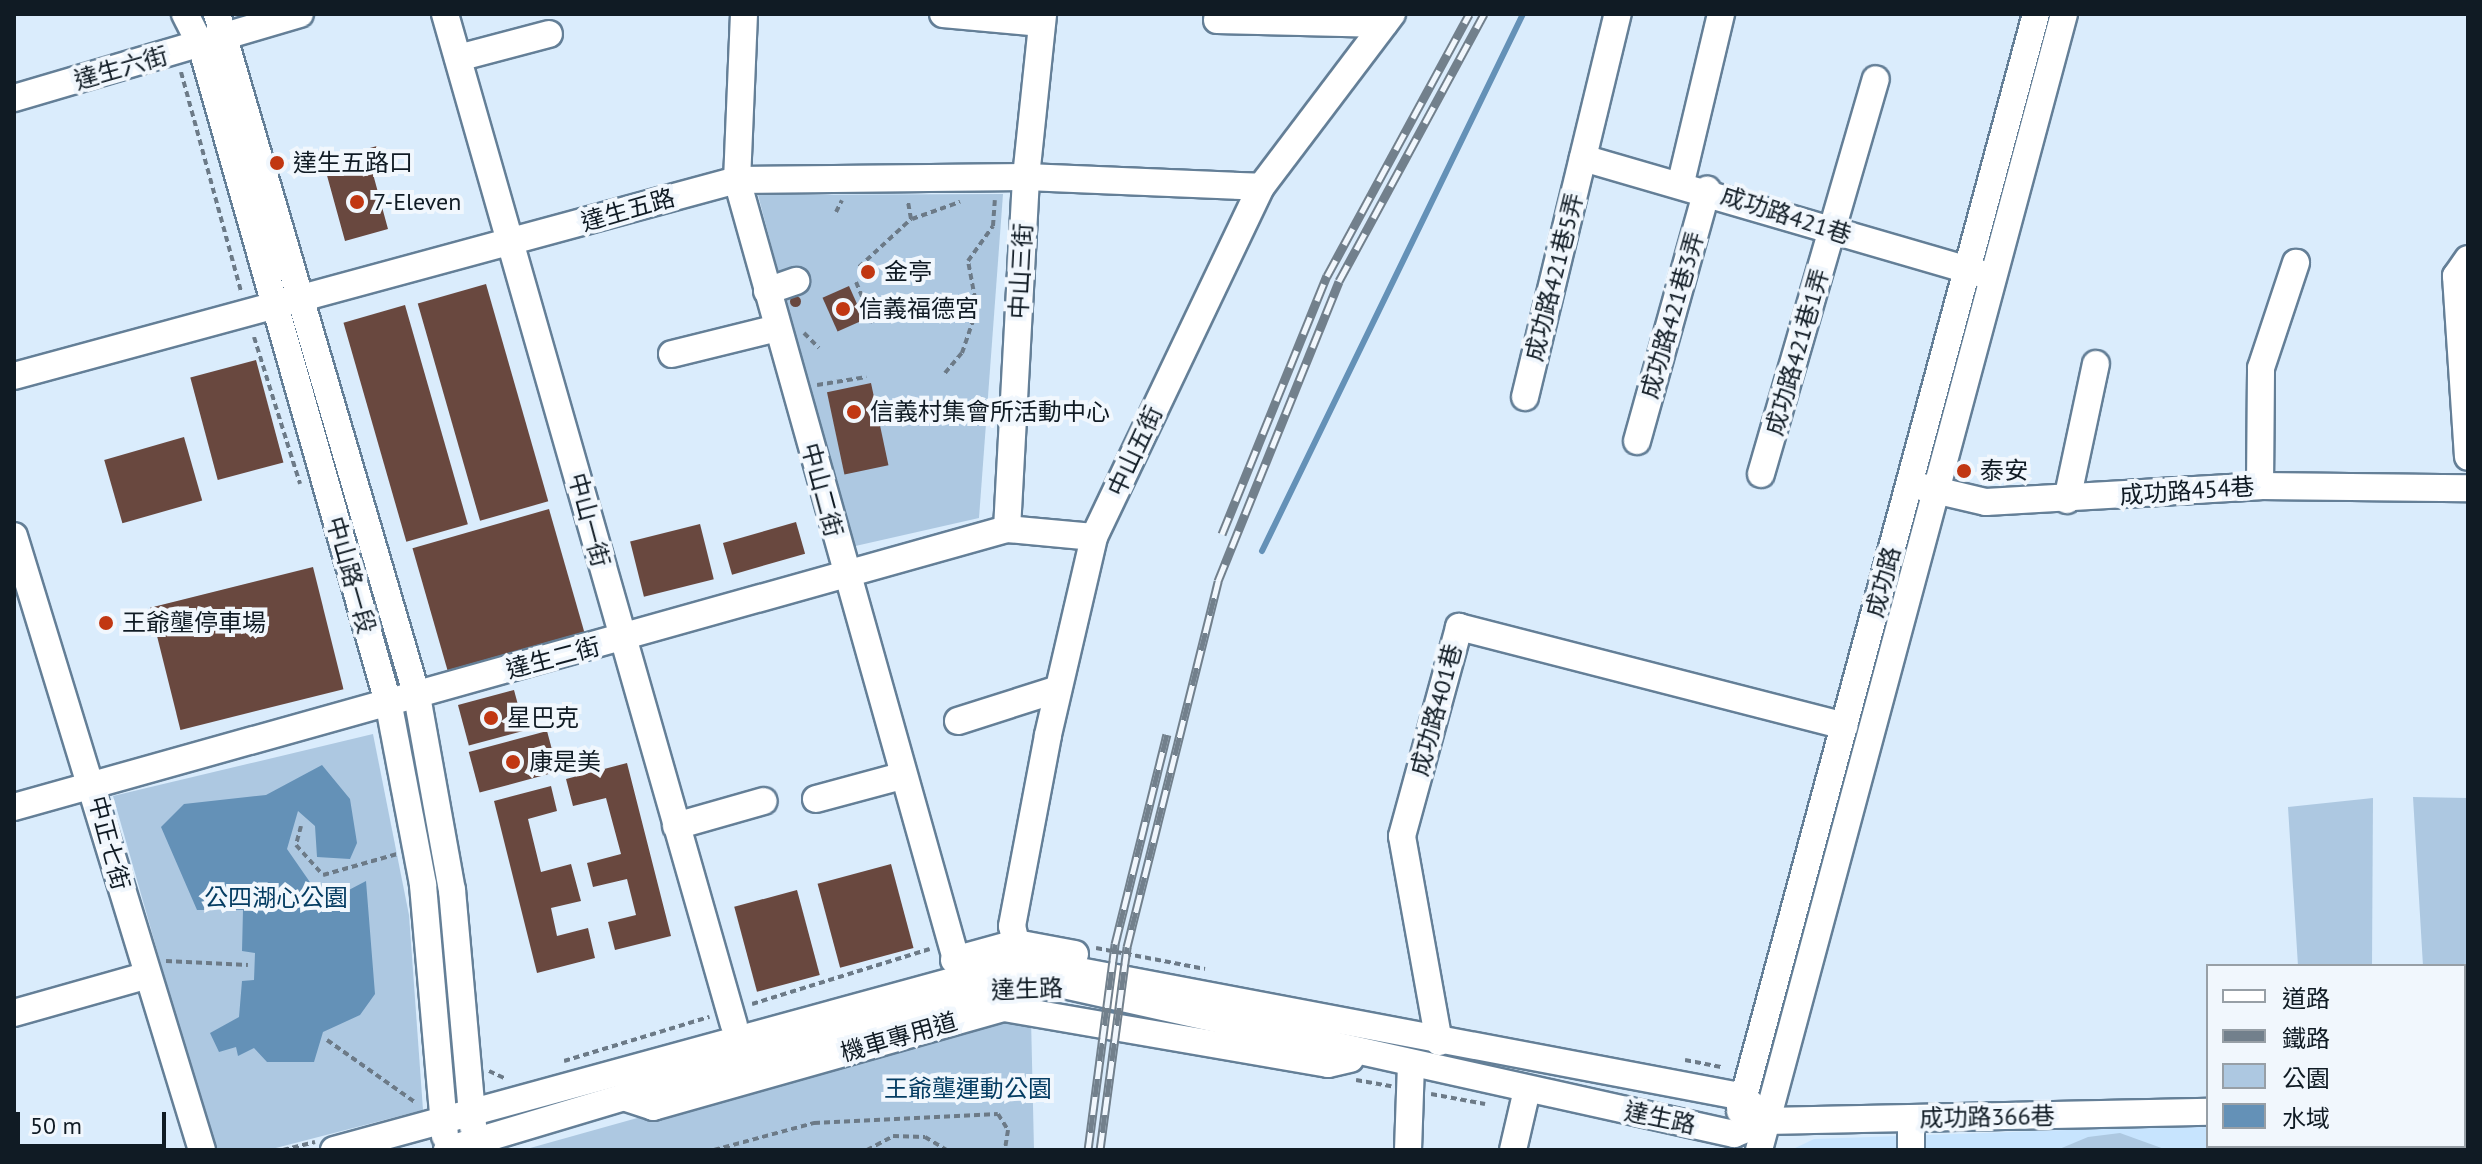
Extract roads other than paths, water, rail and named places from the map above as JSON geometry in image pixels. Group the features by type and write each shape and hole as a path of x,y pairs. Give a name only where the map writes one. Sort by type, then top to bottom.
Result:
{"street":[{"name":"中山路一段","path":"185,14 201,45 273,308 389,706 423,885 436,1116 458,1148"},
{"name":"達生六街","path":"14,98 201,45 222,25 300,14"},
{"name":"中山一街","path":"445,14 513,243 621,639 731,1015"},
{"name":"中山二街","path":"744,14 737,180 901,776 946,953"},
{"path":"943,14 1042,18"},
{"name":"成功路421巷5弄","path":"1525,397 1618,14"},
{"path":"1681,182 1721,14"},
{"name":"成功路","path":"1731,1142 1846,770 1937,490 1977,273 2036,14"},
{"name":"成功路","path":"1759,1150 1846,770 1844,726 1908,485 2064,14"},
{"name":"中山三街","path":"1007,529 1026,177 1042,18"},
{"path":"1217,20 1388,19"},
{"name":"中山五街","path":"1016,943 1012,926 1058,689 1094,537 1261,187 1388,19"},
{"name":"中山路一段","path":"222,25 417,696 452,890 475,1112 458,1148"},
{"path":"458,58 549,34"},
{"name":"成功路421巷1弄","path":"1761,474 1876,79"},
{"name":"成功路421巷","path":"1583,158 1681,182 1832,231 1977,273"},
{"name":"達生五路","path":"14,376 273,308 305,303 737,180 1026,177 1261,187"},
{"name":"成功路421巷3弄","path":"1637,441 1707,190"},
{"path":"2468,259 2456,276 2468,457"},
{"path":"2260,486 2261,368 2296,263"},
{"path":"767,291 796,281"},
{"path":"672,354 777,328"},
{"path":"2067,500 2096,364"},
{"name":"成功路454巷","path":"1908,485 1986,502 2067,500 2260,486 2468,488"},
{"name":"達生二街","path":"14,807 389,706 1007,529 1094,537"},
{"name":"中正七街","path":"14,536 23,595 93,784 143,968 202,1150"},
{"name":"成功路401巷","path":"1439,1042 1402,836 1459,627 1844,726"},
{"path":"958,721 1058,689"},
{"path":"816,799 901,776"},
{"path":"676,826 764,801"},
{"path":"1016,943 1360,1010 1370,1029"},
{"name":"達生路","path":"619,1085 631,1057 731,1015 946,953 1016,943"},
{"name":"達生路","path":"458,1148 619,1085 1007,966 1053,966 1370,1029 1744,1097"},
{"path":"14,1013 143,968"},
{"name":"達生路","path":"330,1144 436,1116 475,1112 619,1085 1010,985 1055,983 1369,1055 1410,1077 1731,1142"},
{"path":"1408,1150 1410,1077"},
{"path":"1731,1142 1767,1121 1744,1097"},
{"path":"1513,1150 1524,1100"},
{"name":"成功路366巷","path":"1767,1121 2206,1112"},
{"path":"1911,1118 1911,1150"}],"water":[{"path":"322,765 350,799 357,843 350,859 317,857 315,826 298,811 287,849 314,888 345,892 366,881 375,994 360,1015 323,1032 314,1062 267,1062 254,1048 238,1056 236,1047 219,1052 210,1033 239,1017 242,981 254,980 255,953 242,951 243,910 197,910 161,827 184,804 266,795"}],"waterway":[{"path":"1262,551 1523,14"}],"railway":[{"path":"1222,534 1327,276 1469,14"},
{"path":"1100,1150 1127,947 1218,581 1339,281 1484,14"},
{"path":"1088,1150 1115,944 1167,734"}],"place":[{"name":"達生五路口","path":"277,163"},
{"name":"7-Eleven","path":"357,202"},
{"name":"金亭","path":"868,272"},
{"name":"信義福德宮","path":"843,309"},
{"name":"信義村集會所活動中心","path":"854,412"},
{"name":"泰安","path":"1964,471"},
{"name":"王爺壟停車場","path":"106,623"},
{"name":"星巴克","path":"491,718"},
{"name":"康是美","path":"513,762"}],"park label":[{"name":"公四湖心公園","path":"276,898"},
{"name":"王爺壟運動公園","path":"968,1089"}]}
